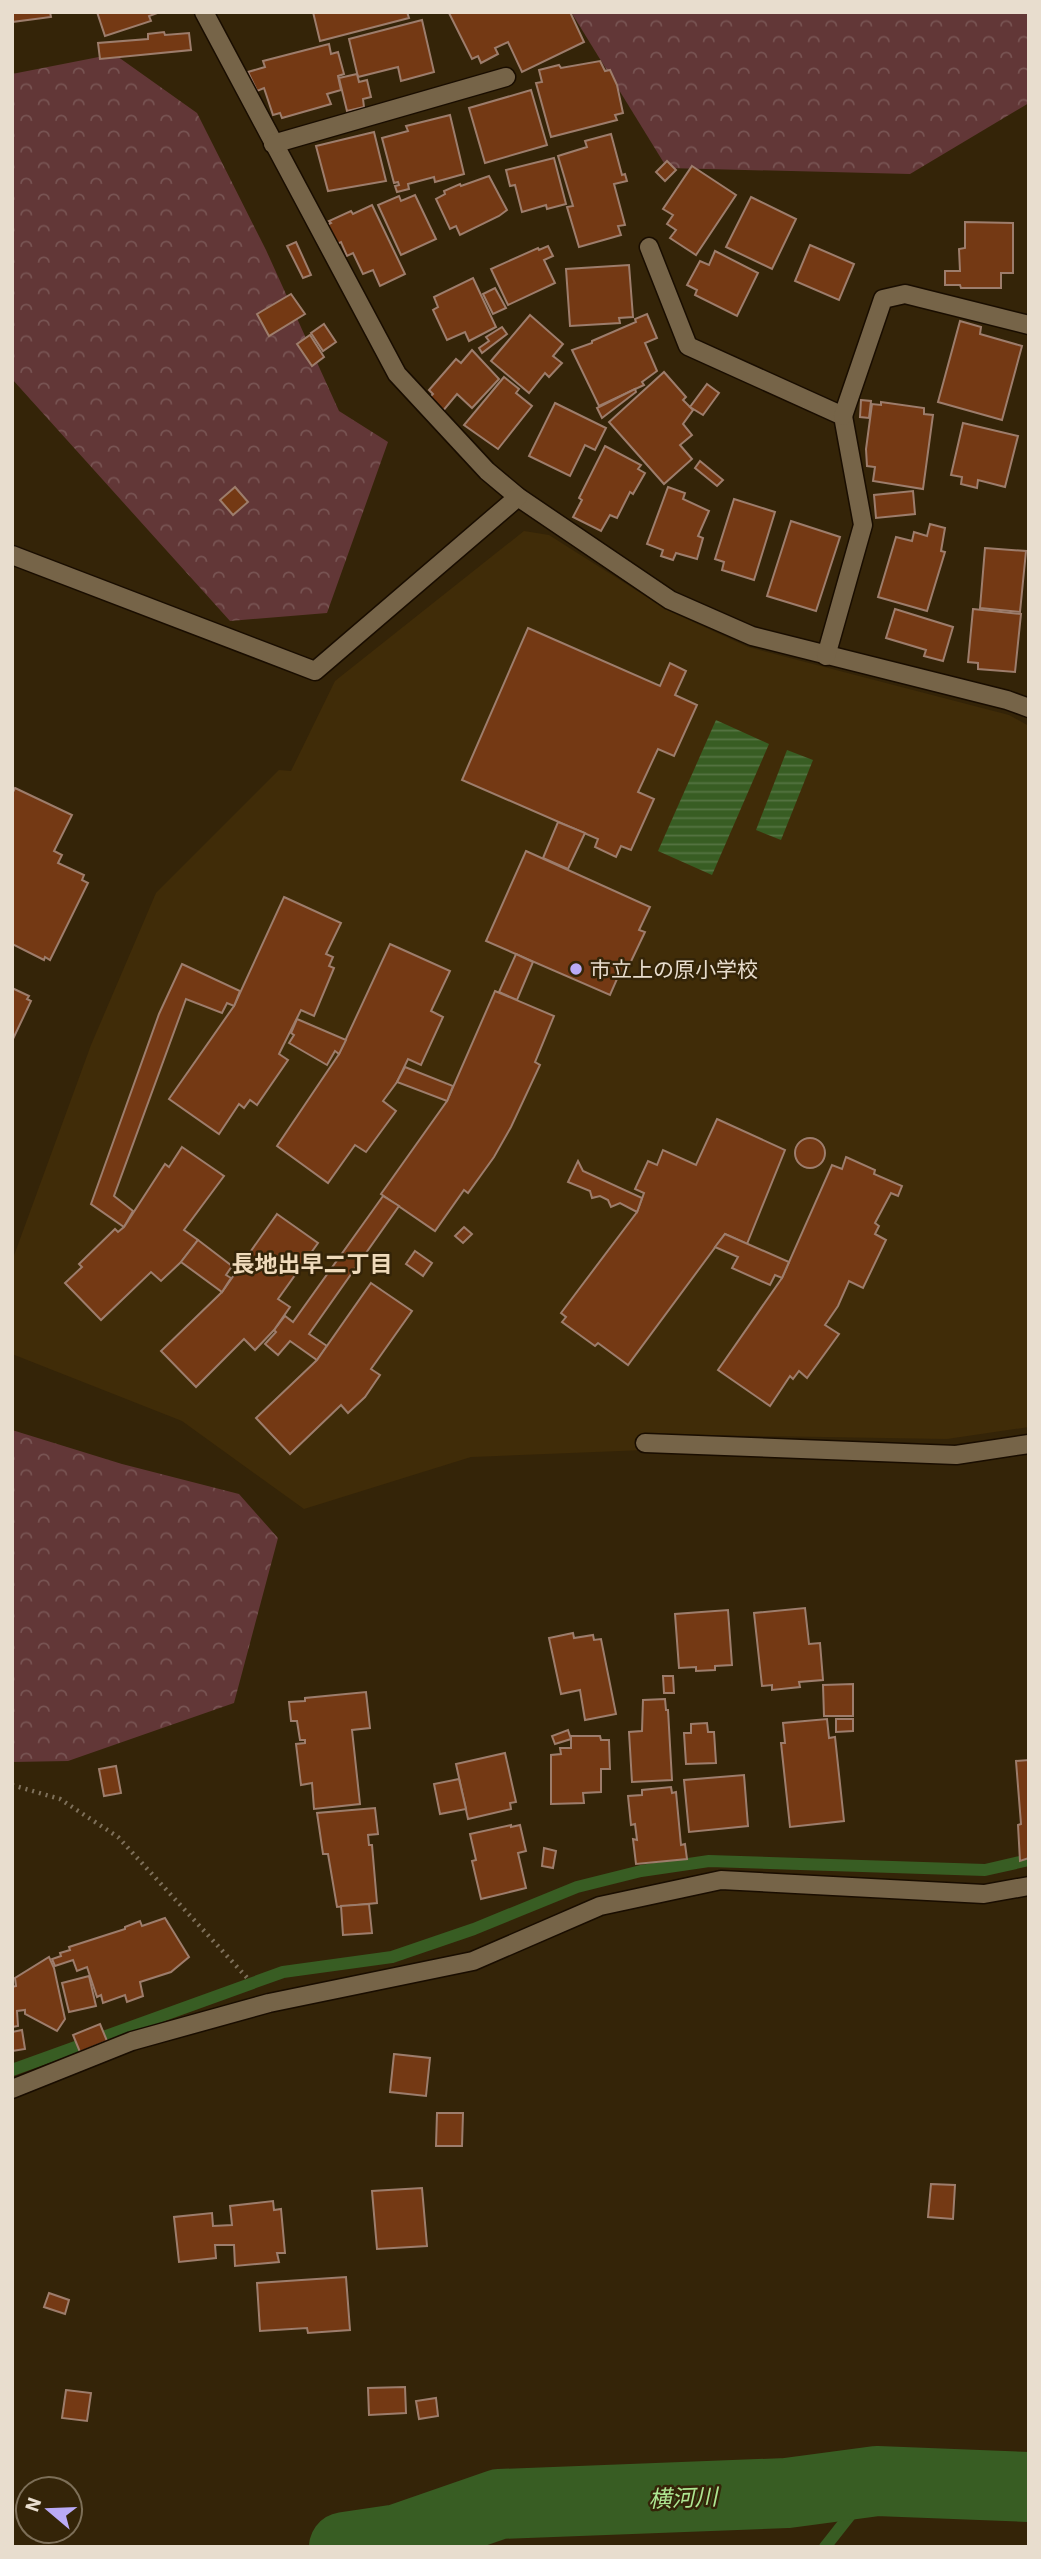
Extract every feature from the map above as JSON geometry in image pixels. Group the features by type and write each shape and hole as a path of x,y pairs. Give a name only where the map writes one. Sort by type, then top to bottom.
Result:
{"street":[{"path":"204,12 397,374 487,471 517,497 670,600 752,636 1007,700 1029,708"},
{"path":"273,144 506,77"},
{"path":"649,247 688,346 843,416"},
{"path":"826,656 863,525 843,416 883,299 905,294 1029,325"},
{"path":"12,555 315,671 517,497"},
{"path":"645,1443 956,1455 1029,1444"},
{"path":"12,2088 132,2041 269,2003 473,1961 600,1906 721,1880 984,1895 1029,1886"}],"path":[{"path":"12,1785 60,1799 118,1837 269,2003"}],"shaded area":[{"name":"市立上の原小学校","path":"524,531 549,535 669,611 748,647 1009,715 1029,726 1029,1427 947,1439 647,1434 645,1450 471,1457 304,1509 182,1421 12,1354 12,1261 91,1045 156,893 279,770 291,771 335,681"},
{"path":"716,720 769,744 712,875 658,851"},
{"path":"787,750 813,760 781,840 756,830"}],"green space":[{"path":"571,12 1029,12 1029,103 910,174 667,168"},
{"path":"114,54 197,113 266,250 339,411 388,442 327,613 230,621 12,379 12,74"},
{"path":"12,1430 122,1464 239,1494 278,1538 234,1703 68,1761 12,1762"}],"building":[{"path":"12,12 50,12 51,17 12,22"},
{"path":"97,12 160,12 149,16 151,21 105,36"},
{"path":"313,12 407,12 409,18 320,41"},
{"path":"570,12 584,42 522,72 508,42 495,48 498,54 481,63 478,56 472,59 449,13"},
{"path":"422,20 434,72 401,81 398,67 358,77 349,39"},
{"path":"164,32 165,35 189,33 191,50 100,59 98,43 148,39 148,34"},
{"path":"329,44 331,54 338,52 344,74 338,76 341,90 327,94 331,104 282,118 280,113 273,115 264,88 257,91 248,72 265,67 263,61"},
{"path":"600,61 605,71 610,70 617,85 623,113 615,115 617,120 551,137 536,83 542,82 539,70"},
{"path":"357,74 359,82 367,80 371,97 363,99 364,107 347,111 339,78"},
{"path":"531,90 547,145 485,163 469,108"},
{"path":"450,115 464,174 435,182 434,177 408,184 409,189 397,192 395,186 399,185 398,182 394,183 382,138 408,131 406,126"},
{"path":"374,132 386,181 328,191 316,146"},
{"path":"611,134 622,175 625,174 627,181 614,184 625,225 618,226 621,235 579,247 567,207 573,206 558,156 587,147 585,141"},
{"path":"554,158 566,204 547,209 546,205 522,212 515,185 510,186 506,170"},
{"path":"667,161 676,170 665,181 656,172"},
{"path":"692,166 736,195 696,255 670,238 676,230 667,224 673,215 663,209"},
{"path":"489,176 507,210 460,235 456,226 450,229 436,199 445,194 444,191 460,184 461,186"},
{"path":"415,195 436,239 401,255 378,205 399,196 401,201"},
{"path":"751,197 796,219 772,269 726,247"},
{"path":"372,205 405,274 380,286 373,270 363,274 353,253 347,256 341,242 337,244 327,225 331,223 329,221 351,211 353,214"},
{"path":"965,222 1013,223 1013,273 1001,273 1001,288 961,288 960,285 945,285 945,271 960,271 959,249 965,248"},
{"path":"296,242 311,275 303,278 287,246"},
{"path":"810,245 854,264 839,300 795,281"},
{"path":"548,246 553,256 544,260 555,283 508,305 491,269"},
{"path":"715,251 758,273 737,316 695,295 697,290 687,285 700,261 709,265"},
{"path":"629,265 633,317 619,318 620,323 570,326 566,269"},
{"path":"473,278 496,327 469,341 465,332 447,340 433,310 438,307 434,297"},
{"path":"495,288 506,308 493,314 483,294"},
{"path":"291,294 305,314 269,336 257,314"},
{"path":"647,314 657,338 645,343 657,371 642,382 644,385 599,406 572,350 636,322 635,319"},
{"path":"530,315 563,344 553,356 562,363 549,377 545,373 529,393 491,361"},
{"path":"960,321 981,327 980,334 1022,346 1002,420 938,402"},
{"path":"324,324 336,342 323,351 311,333"},
{"path":"502,327 507,334 482,353 479,348 489,341 486,337"},
{"path":"310,335 324,357 312,366 297,344"},
{"path":"472,350 499,379 472,408 457,394 442,412 428,399 433,394 429,390 456,359 461,363"},
{"path":"664,372 686,397 683,400 693,410 683,424 692,435 680,445 692,459 664,484 609,422"},
{"path":"504,377 519,389 516,393 532,406 498,449 464,425"},
{"path":"707,384 719,393 703,415 690,407"},
{"path":"635,389 636,392 602,418 597,408"},
{"path":"861,400 871,401 869,418 860,417"},
{"path":"881,402 924,408 924,414 933,415 923,489 873,481 875,467 867,466 866,449 872,404 881,405"},
{"path":"555,403 606,428 595,450 585,445 570,476 529,456"},
{"path":"963,423 1018,436 1005,487 978,480 977,488 961,484 962,477 951,475"},
{"path":"605,446 641,465 638,469 645,473 633,494 630,492 617,518 610,515 601,531 573,517 582,500 579,498"},
{"path":"700,461 723,480 717,486 695,468"},
{"path":"235,487 248,502 233,515 220,500"},
{"path":"668,487 685,493 683,499 709,511 698,536 703,538 697,559 676,553 673,560 661,556 663,550 647,544"},
{"path":"913,491 915,514 876,518 874,495"},
{"path":"734,499 775,512 754,580 722,570 724,562 715,559"},
{"path":"791,521 840,537 816,611 767,596"},
{"path":"930,524 945,528 941,551 945,552 927,611 878,597 896,537 912,541 914,532 927,536"},
{"path":"985,548 1026,551 1020,612 980,608"},
{"path":"895,609 953,627 943,661 924,656 926,650 886,638"},
{"path":"973,609 1021,614 1015,672 978,669 978,663 968,662"},
{"path":"528,628 660,686 670,663 686,671 675,695 697,705 674,756 658,749 638,792 654,799 631,850 621,846 616,857 595,847 598,839 462,780"},
{"path":"15,788 72,815 54,851 62,855 58,863 84,875 82,880 88,883 50,960 45,957 44,960 12,944 12,794"},
{"path":"558,822 585,833 568,869 543,858"},
{"path":"526,851 650,907 639,930 645,932 625,974 620,972 610,995 486,941"},
{"path":"284,897 341,923 326,954 333,957 329,966 334,968 314,1016 301,1010 279,1054 288,1060 257,1105 250,1100 244,1108 239,1104 219,1134 169,1099 234,1006"},
{"path":"390,944 450,971 431,1011 443,1017 421,1065 408,1059 397,1082 383,1101 396,1111 366,1152 355,1145 328,1183 277,1146 339,1054"},
{"path":"516,954 533,962 517,1000 499,992"},
{"path":"182,964 240,991 234,1006 227,1003 222,1013 186,999 114,1196 133,1211 124,1227 91,1204 159,1014"},
{"path":"12,988 29,996 27,999 31,1001 12,1041"},
{"path":"495,991 554,1016 535,1062 540,1065 511,1127 494,1157 468,1193 464,1190 435,1231 381,1194 447,1101"},
{"path":"297,1019 346,1040 339,1054 335,1051 327,1065 289,1043 294,1035 291,1033"},
{"path":"405,1067 453,1086 447,1101 397,1082"},
{"path":"717,1119 785,1150 747,1244 725,1234 628,1365 562,1322 566,1317 561,1313 637,1212 644,1193 635,1189 648,1161 657,1165 663,1150 696,1165"},
{"path":"810,1138 821,1142 825,1153 821,1164 810,1168 799,1164 795,1153 799,1142"},
{"path":"182,1147 224,1176 184,1230 198,1240 181,1262 161,1281 151,1272 101,1320 65,1283 82,1267 79,1264 115,1229 118,1232 124,1227 165,1164 169,1167"},
{"path":"846,1157 875,1170 874,1174 902,1186 898,1196 891,1193 875,1223 879,1226 875,1234 886,1240 863,1288 849,1281 838,1306 825,1325 839,1334 807,1378 799,1371 793,1379 790,1376 770,1406 718,1370 782,1278 832,1165 842,1169"},
{"path":"578,1161 583,1171 642,1198 637,1212 620,1203 611,1207 608,1200 600,1196 592,1198 590,1191 568,1182"},
{"path":"383,1196 399,1206 309,1334 327,1346 317,1360 290,1341 278,1355 265,1344 276,1332 274,1330 285,1316 293,1322"},
{"path":"277,1214 318,1243 278,1299 290,1307 274,1330 255,1350 244,1339 196,1387 161,1351 222,1292"},
{"path":"464,1227 472,1234 463,1243 455,1236"},
{"path":"725,1234 789,1262 782,1278 775,1275 770,1285 732,1268 738,1257 715,1247"},
{"path":"198,1240 232,1266 226,1275 231,1278 222,1292 181,1262"},
{"path":"415,1251 432,1263 423,1276 406,1264"},
{"path":"371,1283 412,1311 371,1369 380,1375 365,1397 348,1413 341,1405 290,1454 256,1418 317,1360"},
{"path":"805,1608 809,1644 820,1643 823,1680 799,1682 800,1687 772,1690 772,1685 762,1686 754,1613"},
{"path":"728,1610 732,1665 715,1666 715,1670 679,1668 675,1614"},
{"path":"573,1633 574,1638 593,1635 594,1640 601,1639 616,1714 585,1720 580,1690 561,1694 549,1638"},
{"path":"663,1676 673,1676 674,1693 664,1693"},
{"path":"853,1684 853,1716 824,1716 823,1685"},
{"path":"366,1692 370,1728 352,1730 360,1804 314,1809 312,1783 301,1785 296,1744 305,1743 305,1740 300,1740 297,1721 291,1721 289,1702"},
{"path":"665,1699 672,1780 632,1782 629,1732 642,1731 643,1700"},
{"path":"827,1719 829,1738 835,1737 844,1821 790,1827 781,1743 785,1743 783,1723"},
{"path":"836,1719 853,1719 853,1731 836,1732"},
{"path":"707,1723 708,1732 714,1732 716,1763 686,1764 684,1733 691,1733 691,1724"},
{"path":"568,1730 571,1739 555,1744 552,1736"},
{"path":"571,1736 600,1736 601,1740 609,1740 610,1769 601,1769 601,1792 583,1793 584,1803 551,1804 551,1755 561,1754 560,1748 571,1748"},
{"path":"505,1753 516,1802 510,1803 511,1809 468,1819 456,1764"},
{"path":"1029,1760 1029,1858 1020,1861 1018,1825 1021,1824 1016,1761"},
{"path":"116,1766 121,1793 104,1796 99,1769"},
{"path":"744,1775 748,1826 689,1832 684,1780"},
{"path":"459,1779 466,1809 440,1814 434,1784"},
{"path":"671,1787 672,1793 676,1792 681,1845 685,1844 687,1859 636,1864 633,1839 637,1840 635,1824 631,1825 628,1796 642,1795 642,1790"},
{"path":"375,1808 378,1834 368,1835 369,1845 372,1845 377,1903 337,1907 328,1854 323,1854 317,1813"},
{"path":"520,1825 526,1851 518,1853 526,1888 481,1899 472,1861 476,1860 470,1834"},
{"path":"544,1848 556,1851 553,1868 542,1866"},
{"path":"369,1904 372,1933 343,1935 341,1906"},
{"path":"165,1918 189,1957 171,1972 140,1982 143,1996 127,2002 125,1995 103,2003 101,1995 97,1997 87,1967 77,1971 73,1960 55,1966 52,1959 70,1950 69,1947 125,1929 140,1921 142,1926"},
{"path":"49,1957 65,2019 57,2031 25,2014 25,2010 17,2011 18,2026 12,2027 12,1987 16,1986 15,1978"},
{"path":"89,1976 96,2006 69,2012 62,1983"},
{"path":"100,2024 107,2041 80,2052 73,2035"},
{"path":"22,2030 25,2049 12,2051 12,2032"},
{"path":"394,2054 430,2058 426,2096 390,2092"},
{"path":"437,2113 463,2113 462,2146 436,2146"},
{"path":"931,2184 955,2185 953,2219 928,2217"},
{"path":"422,2188 427,2246 377,2249 372,2191"},
{"path":"273,2201 274,2210 281,2209 285,2253 277,2253 279,2262 235,2266 234,2245 215,2245 216,2258 179,2262 174,2217 212,2213 213,2226 232,2225 230,2206"},
{"path":"346,2277 350,2330 308,2333 307,2328 260,2331 257,2283"},
{"path":"49,2293 69,2300 65,2314 44,2307"},
{"path":"405,2387 406,2413 369,2415 368,2388"},
{"path":"66,2390 91,2393 87,2421 62,2418"},
{"path":"436,2398 438,2416 419,2419 416,2401"}],"waterway":[{"path":"12,2070 283,1972 392,1957 474,1929 577,1887 641,1871 709,1861 985,1870 1029,1860"},
{"path":"825,2547 877,2481"},
{"name":"横河川","path":"344,2547 398,2539 499,2504 787,2493 877,2481 1029,2487"}],"place":[{"name":"市立上の原小学校","path":"576,969"}],"district":[{"name":"長地出早二丁目","path":"312,1263"}]}
